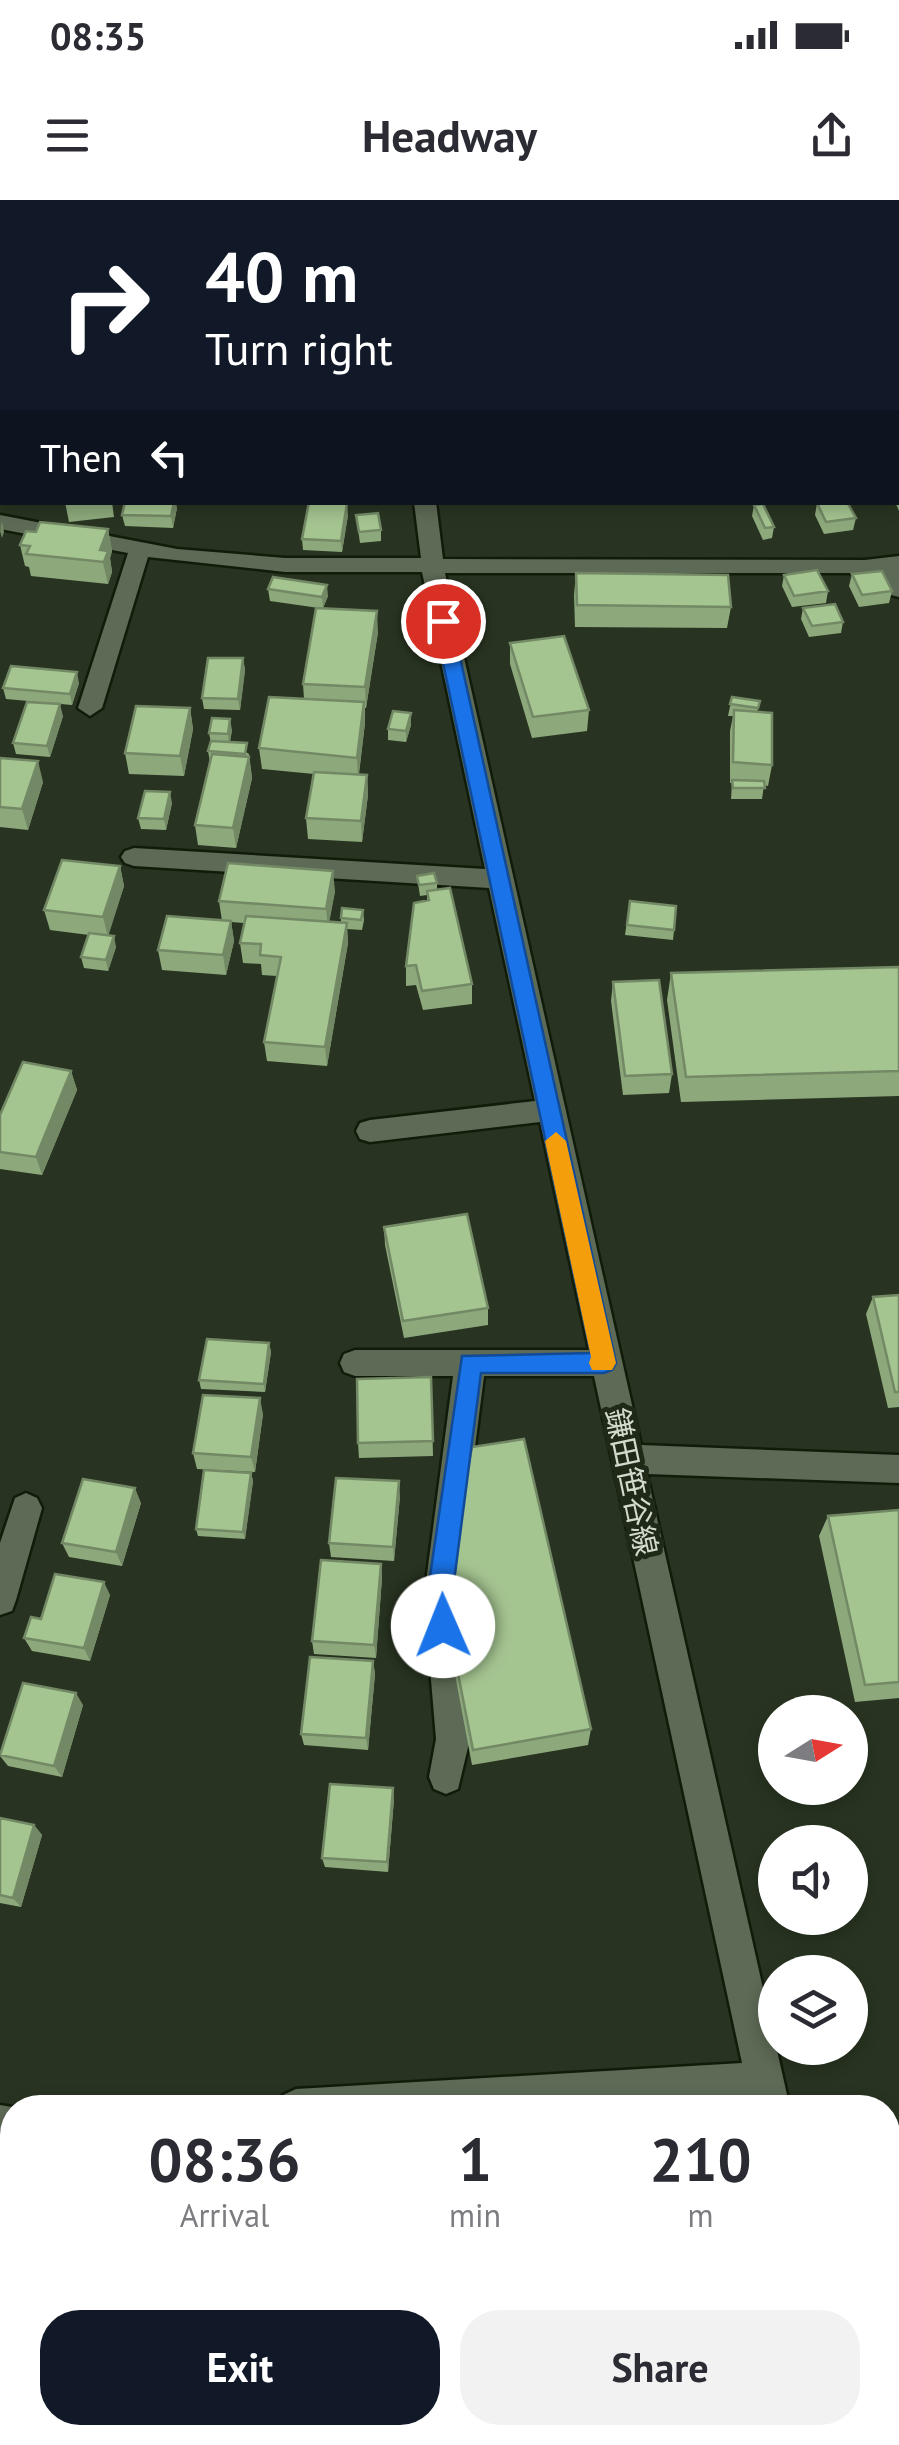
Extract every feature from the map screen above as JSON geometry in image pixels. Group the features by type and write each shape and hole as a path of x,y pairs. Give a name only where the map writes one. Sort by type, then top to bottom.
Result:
{"street":[{"name":"鎌田笹谷線","path":"424,505 432,566 499,879 767,2094"},
{"path":"0,522 140,549 285,566 891,564 899,590"},
{"path":"90,708 140,549"},
{"path":"134,857 499,879"},
{"path":"370,1131 549,1110"},
{"path":"355,1363 604,1363"},
{"path":"446,1777 453,1739 440,1597 470,1363"},
{"path":"626,1459 899,1468"},
{"path":"0,1600 26,1508"},
{"path":"733,2095 767,2094"}],"building":[{"path":"124,505 173,505 171,516 122,515"},
{"path":"308,505 347,505 341,541 302,539"},
{"path":"754,505 763,505 774,527 765,528"},
{"path":"818,505 849,505 856,518 826,522"},
{"path":"378,513 381,530 359,532 356,515"},
{"path":"40,522 108,529 100,550 108,551 104,562 26,554 30,546 20,545 26,531 36,532"},
{"path":"817,570 828,591 794,596 784,575"},
{"path":"882,571 892,591 862,595 852,574"},
{"path":"576,573 728,575 731,607 577,605"},
{"path":"273,577 327,585 322,597 268,589"},
{"path":"835,604 843,622 812,626 803,608"},
{"path":"316,608 377,611 365,687 303,684"},
{"path":"564,636 589,710 533,717 510,643"},
{"path":"208,658 243,658 238,699 202,698"},
{"path":"11,666 77,672 70,694 3,688"},
{"path":"269,697 364,702 357,758 259,748"},
{"path":"732,697 760,701 758,708 730,704"},
{"path":"27,702 60,704 47,746 13,743"},
{"path":"136,706 190,708 180,756 125,753"},
{"path":"734,710 772,713 772,765 733,762"},
{"path":"393,711 411,713 406,731 388,729"},
{"path":"212,718 230,719 228,734 209,733"},
{"path":"211,741 247,743 245,754 208,751"},
{"path":"212,754 249,757 233,828 195,825"},
{"path":"0,758 38,761 22,809 0,807"},
{"path":"314,772 367,775 361,821 306,818"},
{"path":"732,780 764,781 765,788 733,788"},
{"path":"145,791 170,792 164,819 138,818"},
{"path":"62,860 120,866 103,917 44,910"},
{"path":"228,863 333,871 326,909 219,901"},
{"path":"434,873 437,883 419,885 417,876"},
{"path":"450,888 472,984 422,991 416,965 406,966 414,903 429,900 427,891"},
{"path":"630,901 676,906 674,930 627,925"},
{"path":"342,908 363,910 361,920 341,918"},
{"path":"167,916 231,921 223,955 158,950"},
{"path":"246,916 347,923 325,1047 264,1042 281,957 260,955 261,944 240,943"},
{"path":"89,933 114,936 106,960 81,957"},
{"path":"899,967 899,1071 686,1077 671,973"},
{"path":"659,980 672,1074 625,1076 613,982"},
{"path":"23,1062 71,1071 36,1157 0,1152 0,1115"},
{"path":"467,1214 488,1308 403,1321 384,1227"},
{"path":"899,1295 899,1392 895,1392 873,1297"},
{"path":"207,1339 269,1343 264,1384 199,1380"},
{"path":"431,1377 433,1441 358,1443 357,1379"},
{"path":"203,1395 260,1398 251,1457 193,1453"},
{"path":"524,1439 591,1729 473,1750 443,1597 472,1447"},
{"path":"204,1470 251,1473 243,1532 196,1529"},
{"path":"336,1478 399,1481 393,1547 329,1543"},
{"path":"83,1479 135,1488 116,1552 62,1543"},
{"path":"899,1510 899,1682 865,1685 828,1516"},
{"path":"321,1560 381,1564 374,1645 312,1641"},
{"path":"55,1574 104,1582 84,1648 24,1638 31,1617 41,1619"},
{"path":"310,1657 373,1661 366,1738 301,1734"},
{"path":"23,1683 76,1693 54,1766 0,1755"},
{"path":"330,1784 393,1788 387,1862 322,1858"},
{"path":"0,1818 34,1825 13,1898 0,1895"}],"slow traffic":[{"path":"556,1141 604,1363 600,1363"}],"route":[{"path":"443,621 604,1363 470,1363 440,1597 443,1626"}]}
